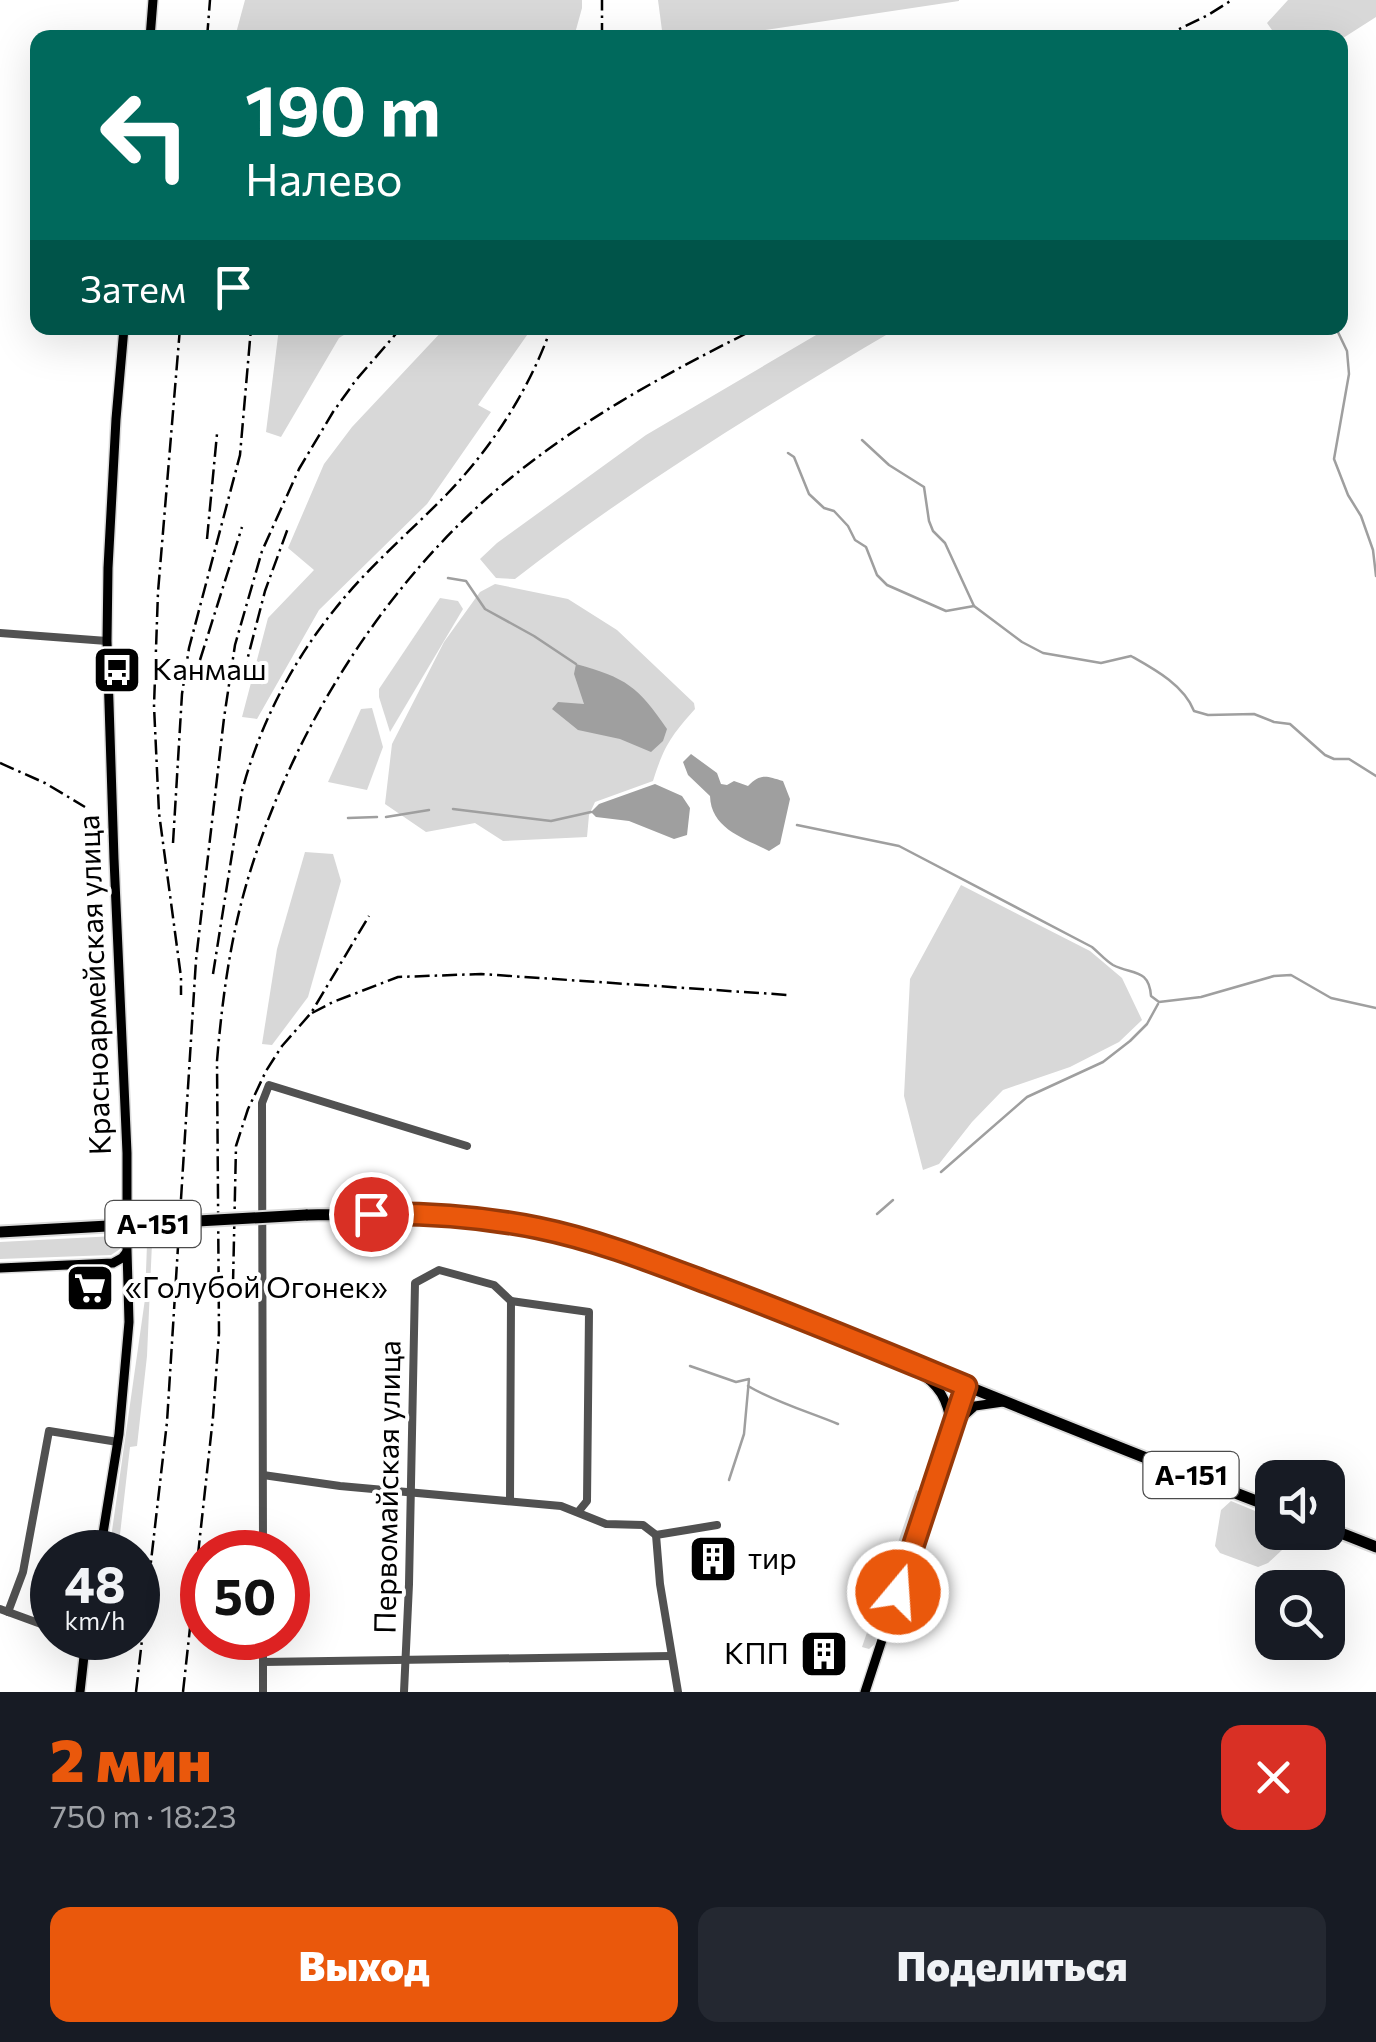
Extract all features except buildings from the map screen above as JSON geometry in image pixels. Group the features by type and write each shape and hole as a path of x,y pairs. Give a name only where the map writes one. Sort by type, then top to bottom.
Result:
{"highway":[{"name":"А-151","path":"0,1232 306,1215 422,1214 542,1229 669,1268 1255,1500"},
{"path":"1345,1535 1376,1547"}],"main road":[{"path":"151,30 153,0"},
{"name":"Красноармейская улица","path":"104,1530 118,1442 128,1340 127,1153 107,641 123,335"},
{"path":"0,1268 113,1263 127,1250"},
{"path":"113,1263 122,1270 128,1285"},
{"path":"891,1356 936,1384 946,1402 951,1429"},
{"path":"865,1692 966,1386"},
{"path":"951,1429 974,1406 1004,1401"},
{"path":"80,1692 82,1660"}],"street":[{"path":"0,633 107,641"},
{"path":"263,1530 262,1103 269,1085 467,1146"},
{"name":"Первомайская улица","path":"404,1692 415,1283 439,1270 494,1285 511,1302"},
{"path":"510,1500 511,1302 589,1312 587,1501 578,1512"},
{"path":"30,1620 4,1611 23,1572 49,1431 118,1442"},
{"path":"263,1475 560,1506 606,1524 642,1525 656,1535 717,1525"},
{"path":"656,1535 678,1692"},
{"path":"263,1692 263,1662 671,1656"}],"shaded area":[{"path":"245,0 582,0 576,30 237,30"},
{"path":"658,0 959,0 765,30 662,30"},
{"path":"1288,0 1376,0 1376,17 1348,35 1348,30 1272,30 1267,23"},
{"path":"278,335 344,335 281,437 266,432"},
{"path":"438,335 527,335 478,405 491,412 427,504 319,610 257,719 242,717 268,618 314,570 288,548 324,464 352,427"},
{"path":"816,335 886,335 703,447 515,579 496,578 480,559 646,435"},
{"path":"495,584 568,599 617,630 694,703 695,709 665,750 653,781 595,802 587,837 503,841 475,823 426,832 385,804 392,744 444,642 480,592"},
{"path":"440,598 458,601 463,609 390,732 379,689"},
{"path":"576,664 619,679 639,693 667,729 663,741 651,752 620,739 578,730 552,709 558,702 584,704 574,674"},
{"path":"372,708 383,747 367,790 328,782 361,709"},
{"path":"691,754 717,773 721,784 734,781 748,786 764,777 783,781 790,799 780,844 769,851 740,837 716,817 710,796 688,775 683,762"},
{"path":"655,784 682,796 690,808 687,835 674,839 629,821 596,817 591,812 599,804"},
{"path":"305,852 333,854 341,881 308,997 272,1045 262,1044 277,949"},
{"path":"961,885 1090,951 1122,978 1142,1020 1119,1042 1070,1067 1003,1090 939,1164 923,1170 904,1096 910,979"},
{"path":"115,1236 120,1240 120,1249 111,1255 0,1259 0,1242"},
{"path":"152,1243 147,1356 137,1446 130,1447 121,1530 112,1530 145,1299 147,1244"},
{"path":"916,1490 925,1494 897,1583 892,1582 886,1598 891,1600 876,1643 869,1649 862,1647"},
{"path":"1231,1501 1255,1511 1255,1550 1282,1550 1258,1567 1220,1553 1215,1546 1221,1510"}],"waterway":[{"path":"1339,335 1347,351 1349,374 1334,459 1361,516 1373,550 1376,576"},
{"path":"862,440 889,465 924,487 933,531 945,543 974,606 1022,642 1043,653 1101,663 1131,656 1176,686 1194,711 1208,715 1254,714 1290,724 1325,755 1349,759 1376,776"},
{"path":"788,453 794,457 809,494 848,526 855,540 866,547 877,575 887,585 946,611 974,606"},
{"path":"448,578 466,581 485,609 576,664"},
{"path":"453,809 551,821 591,812"},
{"path":"386,817 429,810"},
{"path":"348,818 377,817"},
{"path":"797,825 899,846 1092,947 1113,965 1138,974 1159,1002 1201,997 1274,976 1291,975 1331,998 1376,1008"},
{"path":"941,1172 1027,1097 1103,1062 1147,1024 1158,1004"},
{"path":"877,1214 893,1200"},
{"path":"690,1366 736,1382 749,1379 744,1434 729,1480"},
{"path":"748,1386 838,1424"}],"railway":[{"path":"208,30 210,0"},
{"path":"602,0 602,30"},
{"path":"1177,30 1232,0"},
{"path":"179,335 158,592 154,706 159,813 181,995"},
{"path":"173,843 182,694 189,648 240,455 250,335"},
{"path":"136,1692 167,1422 196,960 235,645 262,551 299,469 333,412 395,335"},
{"path":"213,974 242,791 279,695 319,629 348,594 480,457 521,395 548,335"},
{"path":"183,1692 219,1333 217,1061 221,1016 241,904 266,825 318,713 385,609 424,561 467,517 541,455 600,414 744,335"},
{"path":"207,539 217,434"},
{"path":"200,660 242,527"},
{"path":"243,676 265,591 288,528"},
{"path":"0,763 85,807"},
{"path":"233,1284 236,1146 248,1109 266,1071 311,1013 369,916"},
{"path":"312,1013 398,977 481,974 788,995"}],"place":[{"name":"Канмаш","path":"117,670"},
{"name":"«Голубой Огонек»","path":"90,1288"},
{"name":"тир","path":"713,1559"},
{"name":"КПП","path":"824,1654"}],"route":[{"path":"371,1214 476,1218 542,1229 602,1245 774,1308 966,1386 898,1592"}]}
